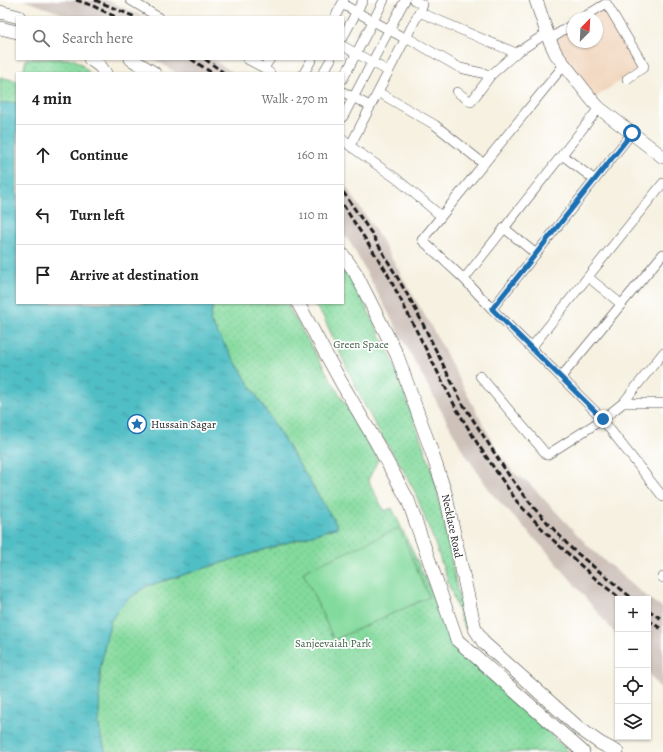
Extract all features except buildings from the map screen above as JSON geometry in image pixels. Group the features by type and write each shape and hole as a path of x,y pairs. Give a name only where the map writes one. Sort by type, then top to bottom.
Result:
{"main road":[{"path":"536,0 548,36 556,54 592,100 599,108 663,157"},
{"path":"0,12 16,16"},
{"path":"0,28 16,32"},
{"path":"133,60 152,72"},
{"name":"Necklace Road","path":"344,256 355,272 397,355 431,450 445,492 475,629 484,643 579,728 598,748 617,752"},
{"path":"299,304 408,500 457,640 583,752"},
{"path":"457,640 475,629"}],"street":[{"path":"130,0 156,16"},
{"path":"344,35 363,0"},
{"path":"344,77 384,0"},
{"path":"344,114 405,0"},
{"path":"350,146 423,5 414,0"},
{"path":"335,16 342,1 356,12 460,68 491,75"},
{"path":"592,12 607,4 644,66 627,79"},
{"path":"419,12 516,53"},
{"path":"457,92 471,102 491,75 516,53 567,27"},
{"path":"344,47 388,72"},
{"path":"249,60 267,71 270,60"},
{"path":"306,72 312,60"},
{"path":"324,72 330,60"},
{"path":"564,65 422,240 464,279 492,309 603,419 663,497"},
{"path":"378,92 435,125 484,164"},
{"path":"344,93 370,106"},
{"path":"464,279 599,108"},
{"path":"492,309 632,133"},
{"path":"344,141 397,179 441,216"},
{"path":"562,155 595,180"},
{"path":"531,348 663,183"},
{"path":"504,228 536,254"},
{"path":"561,377 663,254"},
{"path":"588,277 621,304"},
{"path":"480,376 547,455 603,419 623,403 662,357"},
{"path":"623,403 663,403"}],"shaded area":[{"path":"23,0 107,0 142,16 69,16"},
{"path":"606,4 642,66 592,100 549,39 567,28 567,48 603,48 603,12 593,12"},
{"path":"156,60 214,60 232,72 175,72"},
{"path":"344,184 379,236 437,337 501,456 515,474 528,482 589,547 646,596 615,596 615,633 550,555 492,494 462,449 351,244 344,235"},
{"path":"651,600 663,608 663,692 651,677"}],"green space":[{"path":"26,60 75,60 89,72 23,72"},
{"path":"0,77 16,81 16,103 0,104"},
{"name":"Green Space","path":"344,263 391,357 433,473 457,589 463,615 468,628 466,630 415,492 400,464 379,432 362,400 324,318 314,304 344,304"},
{"name":"Sanjeevaiah Park","path":"213,304 287,304 378,460 368,480 384,511 392,508 428,584 449,639 569,752 106,752 100,734 99,722 100,670 111,620 128,599 147,586 338,527 210,321"},
{"path":"399,528 429,597 334,640 303,572"}],"water":[{"name":"Hussain Sagar","path":"16,103 16,304 213,304 210,321 338,527 147,586 128,599 111,620 100,670 99,722 100,734 106,752 0,752 0,104"}],"railway":[{"path":"76,0 91,5 114,16"},
{"path":"95,0 133,16"},
{"path":"192,60 210,72"},
{"path":"206,60 223,72"},
{"path":"344,193 372,234 414,306 461,401 508,474 534,508 572,549 629,596"},
{"path":"344,207 386,271 456,408 479,446 518,503 552,539 598,581 617,596"},
{"path":"651,612 663,620"},
{"path":"651,622 663,630"}],"place":[{"name":"Hussain Sagar","path":"137,424"}],"route":[{"path":"603,419 492,309 632,133"}]}
